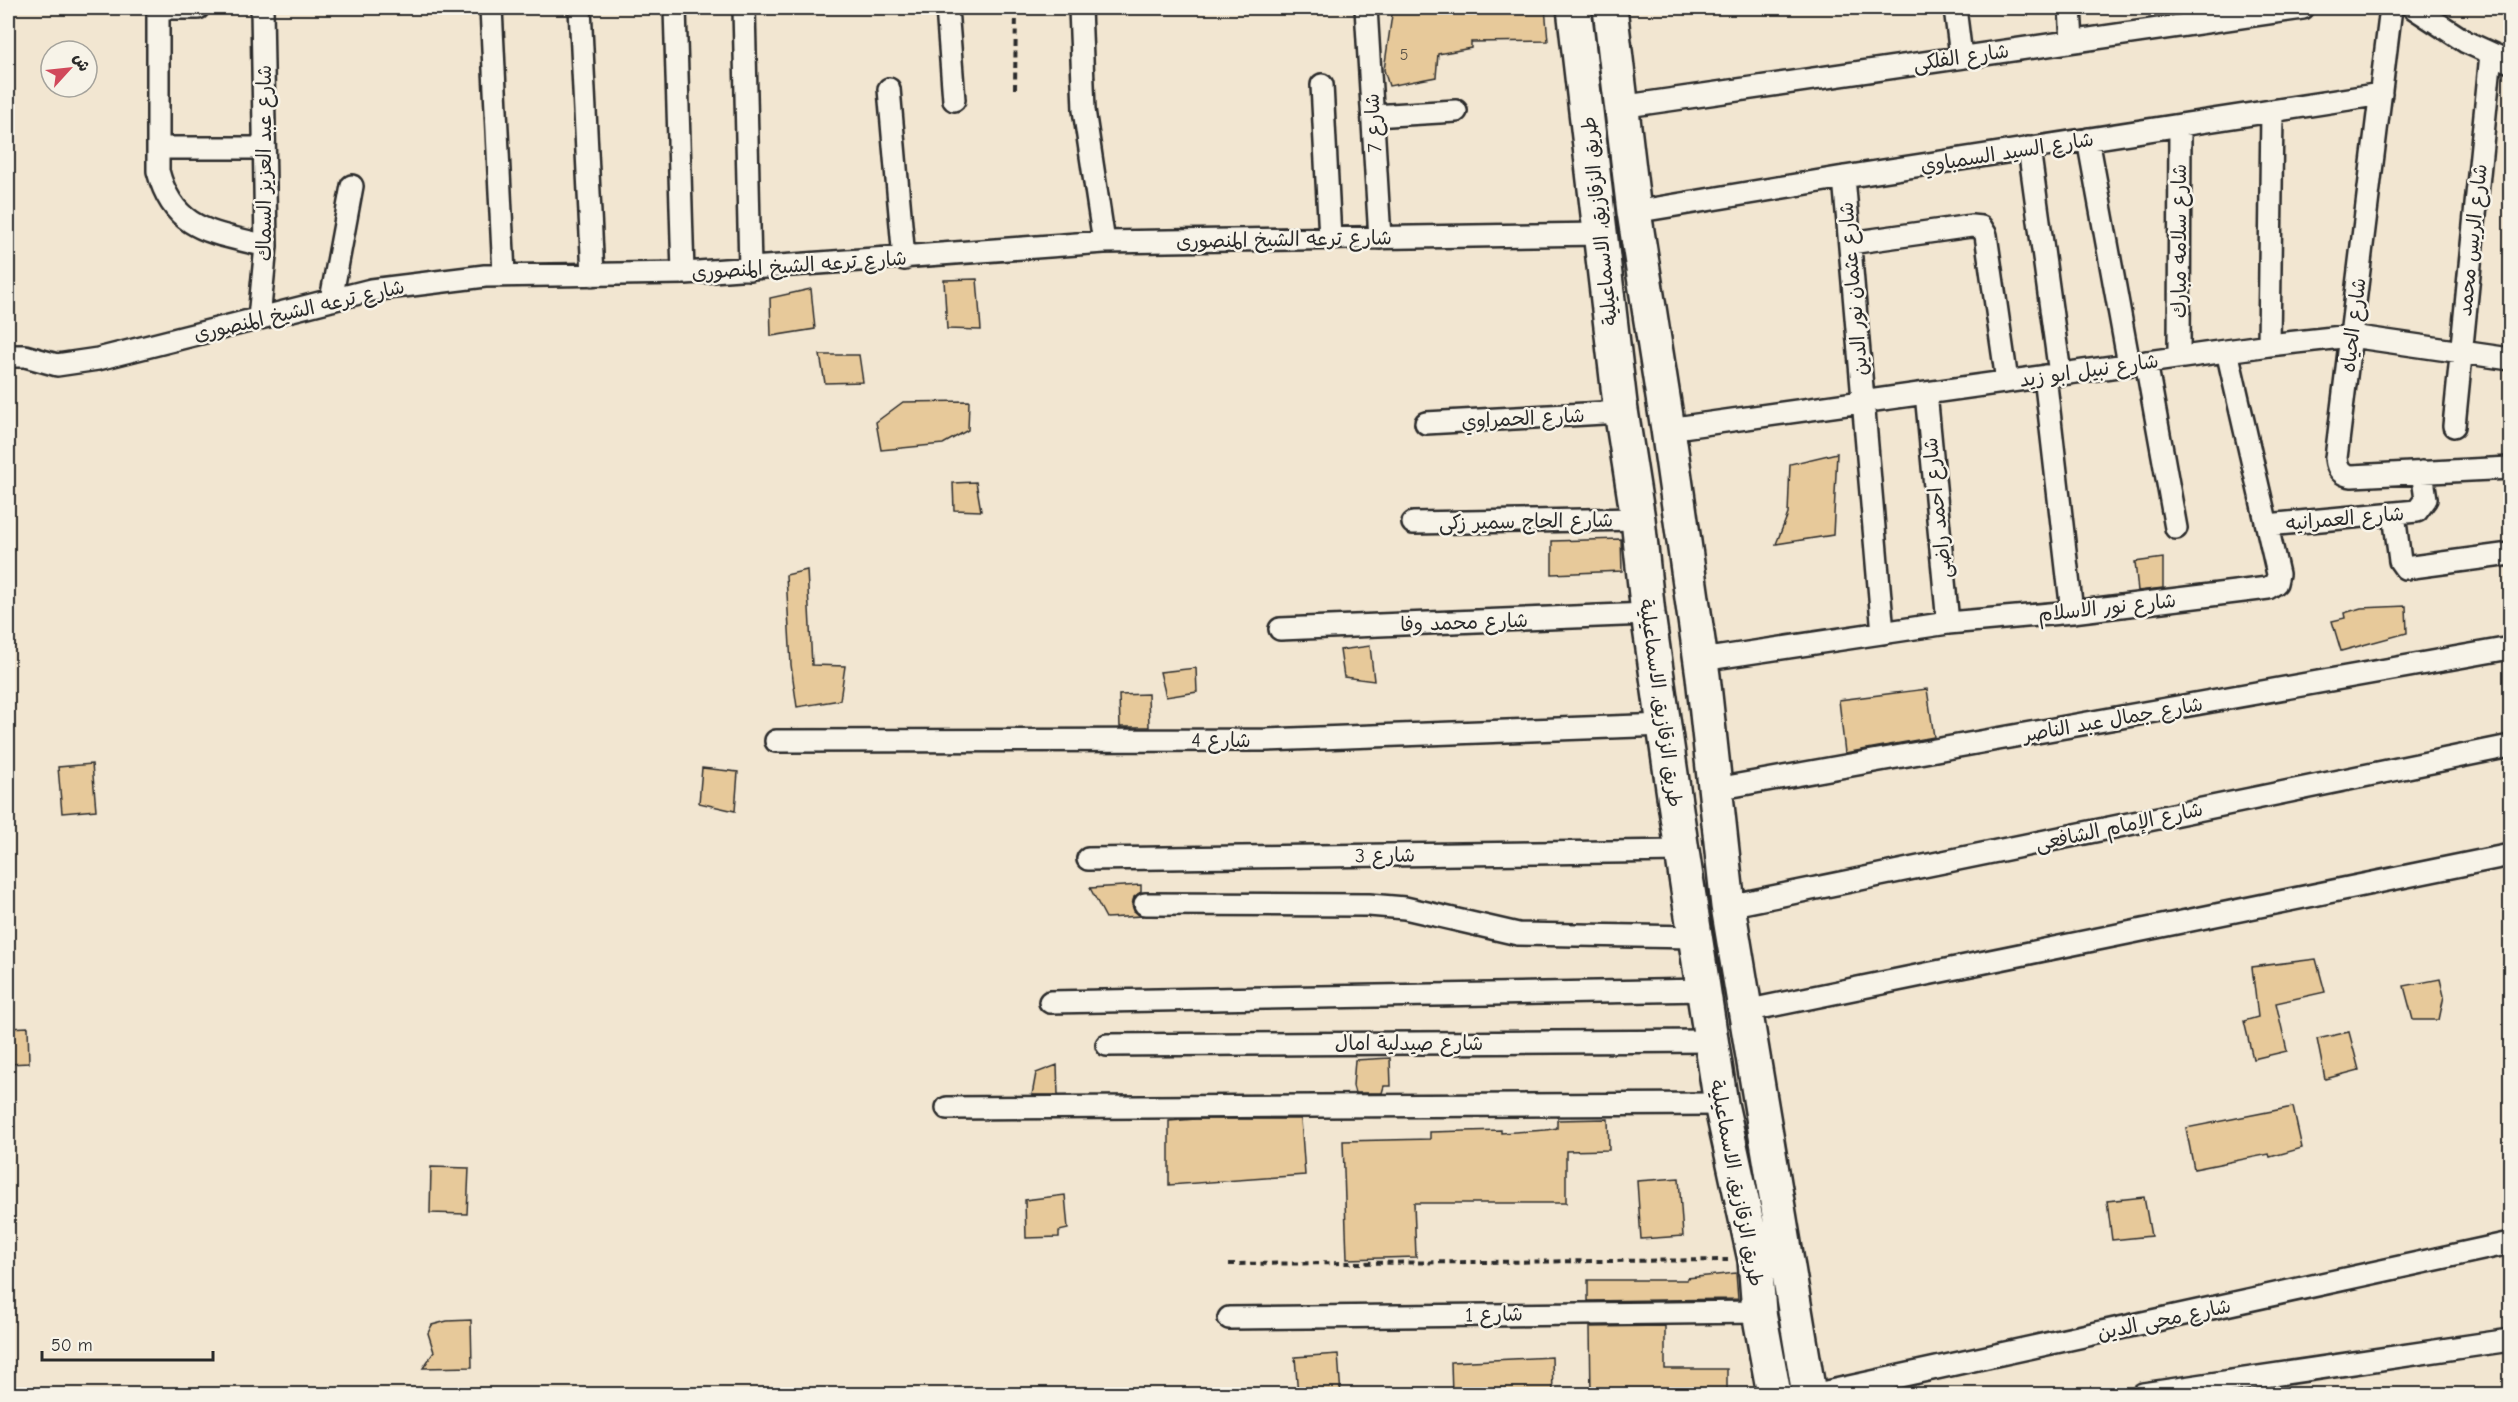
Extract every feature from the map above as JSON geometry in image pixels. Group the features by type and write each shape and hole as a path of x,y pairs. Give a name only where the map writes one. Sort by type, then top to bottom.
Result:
{"highway":[{"name":"طريق الزقازيق, الاسماعيلية","path":"1574,8 1621,412 1638,519 1648,614 1682,851 1721,1104 1755,1260 1759,1312 1774,1395"},
{"name":"طريق الزقازيق, الاسماعيلية","path":"1610,8 1634,212 1702,668 1728,906 1809,1395"},
{"path":"1658,680 1702,668"},
{"path":"1670,762 1715,775"}],"street":[{"path":"198,8 158,8 158,171 163,191 174,209 190,223 208,231 266,246"},
{"name":"شارع عبد العزيز السماك","path":"260,318 266,246 262,8"},
{"path":"491,8 504,274"},
{"path":"580,8 593,275"},
{"path":"675,8 683,273"},
{"path":"744,8 750,269"},
{"path":"947,8 954,100"},
{"path":"1080,8 1084,110 1104,242"},
{"name":"شارع 7","path":"1366,8 1380,238"},
{"path":"1955,8 1960,56"},
{"path":"2070,8 2072,41"},
{"name":"شارع الفلكى","path":"1620,107 2072,41 2224,14 2302,8"},
{"name":"شارع الحياه","path":"2391,8 2336,458 2337,467 2343,474 2352,476 2511,468"},
{"path":"2414,8 2466,42 2511,62"},
{"name":"شارع الريس محمد","path":"2454,426 2491,54"},
{"path":"1322,85 1330,238"},
{"path":"889,89 904,259"},
{"name":"شارع السيد السمباوي","path":"1634,212 1844,177 2381,94"},
{"path":"1373,116 1456,111"},
{"path":"2269,345 2272,111"},
{"name":"شارع سلامه مبارك","path":"2179,357 2180,125"},
{"path":"2088,139 2175,528"},
{"path":"158,148 264,148"},
{"path":"2029,148 2053,375 2072,612"},
{"name":"شارع عثمان نور الدين","path":"1844,177 1882,633"},
{"path":"331,300 352,186"},
{"path":"1850,243 1971,225 1981,227 1986,235 2007,381"},
{"name":"شارع ترعه الشيخ المنصورى","path":"8,356 25,356 57,365 98,359 371,290 504,274 683,273 904,259 1104,242 1601,234"},
{"name":"شارع نبيل ابو زيد","path":"1668,429 2179,357 2351,336 2511,359"},
{"name":"شارع نور الاسلام","path":"1702,668 1882,633 1948,623 2072,612 2268,588 2276,583 2278,574 2227,351"},
{"name":"شارع احمد راضى","path":"1926,393 1948,623"},
{"name":"شارع الحمراوي","path":"1426,423 1621,412"},
{"name":"شارع العمرانيه","path":"2267,525 2417,511 2426,499 2422,472"},
{"path":"2394,514 2400,561 2405,567 2511,554"},
{"name":"شارع الحاج سمير زكى","path":"1413,523 1638,519"},
{"name":"شارع محمد وفا","path":"1280,629 1648,614"},
{"name":"شارع جمال عبد الناصر","path":"1715,775 2511,648"},
{"name":"شارع 4","path":"776,741 1266,740 1665,725"},
{"name":"شارع الإمام الشافعى","path":"1728,906 2511,746"},
{"name":"شارع 3","path":"1088,859 1682,851"},
{"path":"1744,1011 2511,855"},
{"path":"1145,904 1369,904 1405,908 1518,934 1695,937"},
{"path":"1050,1002 1704,990"},
{"name":"شارع صيدلية امال","path":"1107,1045 1712,1041"},
{"path":"948,1108 1721,1104"},
{"name":"شارع محى الدين","path":"1817,1395 2511,1243"},
{"name":"شارع 1","path":"1229,1318 1759,1312"},
{"path":"2143,1395 2511,1340"}],"path":[{"path":"1015,89 1016,8"},
{"path":"1229,1264 1755,1260"}],"building":[{"path":"1393,8 1545,8 1548,41 1471,42 1471,48 1438,54 1436,77 1389,86 1384,70"},
{"path":"977,279 981,330 947,329 944,280"},
{"path":"811,289 815,329 771,336 770,298"},
{"path":"820,355 859,355 863,382 825,383"},
{"path":"969,401 968,430 943,444 881,450 876,422 903,402"},
{"path":"1837,453 1833,535 1776,544 1788,514 1790,464"},
{"path":"976,482 981,511 954,510 953,483"},
{"path":"1621,539 1622,571 1552,574 1552,541"},
{"path":"2163,558 2163,588 2138,591 2135,562"},
{"path":"807,570 812,665 845,666 840,700 797,707 791,665 786,575"},
{"path":"2406,606 2407,633 2341,651 2332,621 2345,618 2344,613 2361,608"},
{"path":"1370,646 1374,681 1344,677 1340,650"},
{"path":"1196,668 1197,692 1166,697 1160,672"},
{"path":"1927,689 1934,737 1845,753 1839,700"},
{"path":"1148,694 1149,727 1120,727 1119,695"},
{"path":"92,764 96,810 62,813 58,767"},
{"path":"702,768 738,772 735,811 699,803"},
{"path":"1141,885 1141,892 1134,897 1132,905 1134,911 1141,916 1106,918 1090,888"},
{"path":"2316,959 2325,992 2276,1003 2287,1051 2253,1059 2244,1021 2258,1017 2252,967"},
{"path":"2440,979 2444,996 2439,1020 2413,1020 2404,986"},
{"path":"28,1027 29,1063 8,1064 8,1028"},
{"path":"2349,1032 2359,1070 2325,1079 2317,1039"},
{"path":"1390,1058 1391,1086 1384,1086 1382,1093 1355,1093 1353,1086 1355,1060"},
{"path":"1057,1065 1058,1095 1032,1095 1036,1073"},
{"path":"2293,1107 2302,1148 2270,1157 2269,1154 2194,1169 2186,1128"},
{"path":"1301,1119 1305,1175 1169,1185 1169,1121"},
{"path":"1608,1119 1609,1150 1566,1151 1566,1203 1414,1203 1416,1257 1347,1259 1343,1141 1430,1139 1430,1132 1501,1130 1501,1133 1546,1130 1557,1128 1557,1120"},
{"path":"431,1167 469,1168 467,1214 430,1213"},
{"path":"1679,1178 1683,1236 1641,1239 1637,1181"},
{"path":"1065,1195 1068,1229 1059,1231 1059,1237 1026,1238 1025,1200"},
{"path":"2144,1197 2151,1236 2112,1240 2107,1201"},
{"path":"1736,1273 1738,1299 1588,1301 1588,1280 1687,1280 1687,1278"},
{"path":"471,1320 472,1367 423,1368 434,1352 428,1333 432,1325 447,1321"},
{"path":"1665,1326 1665,1369 1727,1369 1727,1395 1591,1395 1590,1327"},
{"path":"1338,1354 1341,1395 1298,1395 1295,1357"},
{"path":"1552,1357 1553,1395 1452,1395 1451,1362"}]}
